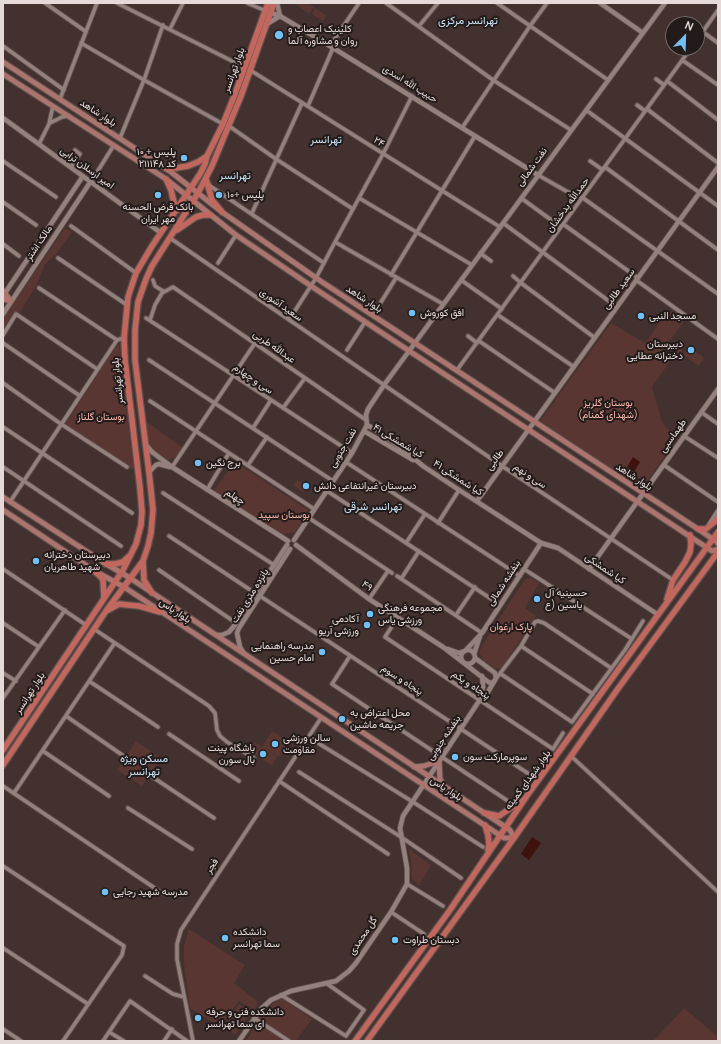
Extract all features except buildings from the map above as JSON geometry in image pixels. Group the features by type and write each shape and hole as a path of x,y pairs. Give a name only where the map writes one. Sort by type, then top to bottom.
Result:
{"main road":[{"name":"بلوار تهرانسر","path":"3,750 104,598 136,544 141,525 142,512 127,386 124,338 127,305 136,273 200,174 223,124 244,67 272,4"},
{"name":"بلوار تهرانسر","path":"3,765 106,611 144,559 151,533 153,517 146,445 135,360 137,309 146,277 206,179 229,126 250,70 267,16"},
{"name":"بلوار شاهد","path":"3,62 166,168 222,212 316,278 535,421 713,539 718,544"},
{"name":"بلوار شاهد","path":"3,74 166,179 210,215 310,286 690,535 707,548 712,551 718,550"},
{"path":"166,168 188,166 207,156"},
{"path":"171,172 166,179 171,190 176,211"},
{"path":"206,179 212,200 222,212"},
{"path":"172,235 196,217 203,214 210,215"},
{"path":"4,293 11,301"},
{"path":"3,299 11,301"},
{"path":"3,496 120,573"},
{"name":"بلوار یاس","path":"3,510 93,570 124,587 504,838 514,838 510,830 503,825 130,578 120,573"},
{"path":"698,529 706,529 718,519"},
{"name":"بلوار شهدای کمیته","path":"355,1041 450,910 486,856 503,825 526,797 657,614 718,532"},
{"path":"665,603 673,580 690,552 690,535"},
{"name":"بلوار شهدای کمیته","path":"367,1041 464,905 514,838 718,550"},
{"path":"131,554 130,562 134,565 138,564 144,559"},
{"path":"106,564 123,562 131,554"},
{"path":"144,559 144,580 152,593"},
{"path":"93,570 103,580 104,598"},
{"path":"106,611 119,604 139,606 160,612"},
{"path":"321,718 327,709"},
{"path":"414,767 424,766 441,759 440,780 445,787"},
{"path":"484,813 499,816 526,797"},
{"path":"485,825 489,844 486,856"}],"street":[{"path":"45,3 85,31"},
{"path":"60,100 85,31 97,3"},
{"path":"117,3 244,67"},
{"path":"170,29 183,3"},
{"path":"247,3 267,16 280,16"},
{"path":"308,106 331,47 359,3"},
{"path":"386,3 493,80 571,130"},
{"path":"419,26 438,3"},
{"path":"497,3 608,80"},
{"path":"462,128 493,80 547,3"},
{"path":"601,3 643,33"},
{"name":"نفت شمالی","path":"414,343 665,3"},
{"path":"272,4 280,16"},
{"path":"705,28 718,10"},
{"name":"حبیب الله اسدی","path":"267,16 280,16 538,175"},
{"path":"120,138 144,80 163,25"},
{"path":"705,34 718,42"},
{"path":"81,43 223,124"},
{"path":"3,46 64,90"},
{"name":"حمدالله بدخشان","path":"457,370 685,56"},
{"path":"682,60 718,85"},
{"name":"۲۴","path":"250,70 442,191 501,225 543,252 617,307"},
{"path":"656,79 666,83 718,120"},
{"path":"289,320 316,278 383,154 412,96"},
{"path":"252,213 302,103"},
{"path":"637,105 718,163"},
{"path":"40,144 50,124 53,106"},
{"path":"586,110 625,140 718,206"},
{"path":"50,124 62,117 69,116"},
{"name":"امیر ارسلان ترابی","path":"3,118 83,176 92,179 161,233"},
{"path":"229,126 276,159 353,209"},
{"path":"391,275 475,136"},
{"path":"92,179 114,145"},
{"path":"71,167 80,154 75,150"},
{"path":"3,160 56,197"},
{"path":"590,161 604,168 718,250"},
{"name":"سعید طالبی","path":"535,421 718,167"},
{"path":"538,175 566,191 583,198 718,294"},
{"name":"مالک اشتر","path":"4,293 83,176"},
{"name":"مالک اشتر","path":"3,314 92,179"},
{"path":"206,179 210,186 324,263"},
{"path":"359,198 472,264"},
{"path":"521,198 637,279 718,339"},
{"path":"3,202 36,225"},
{"path":"71,226 136,273"},
{"path":"218,263 236,234"},
{"name":"سعید آشوری","path":"172,235 289,320 384,386"},
{"path":"335,242 443,304"},
{"path":"3,244 20,256"},
{"path":"480,253 491,261"},
{"path":"58,258 127,305"},
{"path":"512,276 595,338"},
{"path":"373,316 396,278"},
{"path":"154,280 155,286 164,291"},
{"path":"461,280 502,309"},
{"name":"عبدالله طربی","path":"164,291 173,287 305,378 366,423"},
{"path":"39,288 117,340"},
{"name":"سی و چهارم","path":"164,291 148,319 352,453"},
{"path":"3,334 16,314 97,369"},
{"path":"498,315 574,367"},
{"path":"347,350 365,322"},
{"path":"468,336 556,392"},
{"path":"10,502 117,340 124,338"},
{"name":"نفت جنوبی","path":"291,545 352,453 364,431 368,409 414,343"},
{"path":"3,344 80,396"},
{"path":"149,472 153,467 159,464 172,467 255,344"},
{"path":"150,360 333,481"},
{"path":"284,408 305,378"},
{"path":"3,383 127,468"},
{"name":"سی و نهم","path":"384,386 670,578"},
{"name":"طهماسبی","path":"638,501 718,389"},
{"path":"253,428 271,400"},
{"path":"150,401 314,509"},
{"path":"702,412 718,424"},
{"name":"طالبی","path":"477,501 535,421"},
{"name":"۴۱ کیا شمشکی","path":"366,423 400,447 423,466 541,543"},
{"path":"3,427 132,513"},
{"name":"کیا شمشکی ۴۱","path":"364,431 397,452 423,466"},
{"path":"684,436 718,458"},
{"path":"248,466 267,437"},
{"name":"چهلم","path":"146,445 152,452 172,467 291,545"},
{"path":"207,490 229,454"},
{"path":"346,462 520,576"},
{"path":"664,464 718,502"},
{"path":"3,467 121,546"},
{"path":"438,522 459,490"},
{"path":"327,491 496,602"},
{"path":"163,493 276,566"},
{"path":"589,569 638,501"},
{"path":"706,529 718,511"},
{"path":"406,543 425,514"},
{"path":"309,518 390,572 369,599"},
{"name":"پنجاه و سوم","path":"169,536 535,778"},
{"name":"بنفشه شمالی","path":"465,651 482,633 541,543"},
{"name":"کیا شمشکی","path":"541,543 558,548 657,614"},
{"name":"۴۹","path":"291,545 321,564 369,599 443,647"},
{"name":"پانزده متری نفت","path":"245,655 240,647 237,634 258,595 291,545"},
{"path":"419,551 399,578 482,633"},
{"path":"3,569 86,624"},
{"path":"524,569 632,639"},
{"path":"159,570 241,626"},
{"path":"456,615 475,588"},
{"name":"پانزده متری نفت","path":"215,635 222,635 229,632 258,595"},
{"path":"3,698 65,610"},
{"name":"پنجاه و یکم","path":"398,618 385,637 553,749 563,733"},
{"path":"501,674 569,721 574,721 625,650 643,621"},
{"name":"بنفشه جنوبی","path":"479,701 485,697 521,646 535,622 542,622 611,668"},
{"path":"3,623 39,647"},
{"path":"94,629 114,644 209,706 215,712 217,730 220,736 227,742 254,758"},
{"name":"بنفشه شمالی","path":"475,656 482,633"},
{"path":"14,793 114,644"},
{"path":"521,646 593,694"},
{"path":"443,647 459,653 465,651 472,652 495,673 496,680 488,682 443,647"},
{"path":"464,663 461,657 465,651"},
{"path":"350,656 332,684 441,759 511,803"},
{"path":"464,663 471,664 475,656"},
{"path":"3,672 16,681"},
{"name":"بنفشه جنوبی","path":"423,785 479,701 483,687 482,676"},
{"path":"89,681 158,727"},
{"path":"66,716 128,759"},
{"name":"فجر","path":"193,1041 177,959 177,944 181,930 321,718"},
{"path":"169,734 239,780"},
{"path":"318,743 482,847"},
{"path":"43,751 109,796"},
{"path":"571,756 718,892"},
{"path":"299,772 461,878"},
{"path":"151,776 214,818"},
{"path":"279,781 388,854"},
{"path":"423,785 400,822 400,837 407,868 407,884 443,906"},
{"path":"3,786 162,893"},
{"path":"128,808 192,849"},
{"path":"3,866 124,946 122,955 63,1041"},
{"name":"گل محمدی","path":"240,1041 254,1018 267,1003 281,995 310,986 336,981 349,971 391,912 407,884"},
{"path":"391,912 424,934"},
{"path":"3,948 88,1004"},
{"path":"145,976 173,994 184,997"},
{"path":"281,995 346,1036 364,1010 326,984"},
{"path":"103,1041 130,1001 172,1029 187,1041"},
{"path":"254,1018 289,1041"},
{"path":"3,1029 21,1041"},
{"path":"164,1041 172,1029"},
{"path":"109,1032 124,1041"}],"green space":[{"path":"294,3 308,3 314,7 309,14"},
{"path":"315,8 327,16 323,21 312,14"},
{"path":"65,228 72,232 56,254 45,264 36,286 3,340 3,319"},
{"name":"بوستان گلریز (شهدای گمنام)","path":"668,310 684,321 662,351 669,363 652,387 662,422 677,439 642,488 540,421 611,323 645,343"},
{"path":"681,341 686,344 679,356 674,352"},
{"name":"بوستان گلناز","path":"119,344 122,378 134,470 65,425"},
{"path":"689,347 704,358 699,366 683,355"},
{"path":"146,421 183,448 176,457 169,460 150,447"},
{"name":"بوستان سپید","path":"235,462 308,510 295,532 282,535 214,490"},
{"path":"297,480 307,487 304,492 293,485"},
{"name":"پارک ارغوان","path":"531,578 539,583 525,608 536,616 502,667 497,669 483,660 479,652 525,579"},
{"path":"272,731 288,742 279,757 267,750 277,757 272,766 249,750 255,742 262,747"},
{"path":"136,741 161,758 142,786 117,770"},
{"path":"408,848 431,865 419,886 412,878 411,860"},
{"path":"189,929 245,965 234,983 258,1002 254,1011 239,1001 220,1027 190,1008 184,964 184,946"},
{"path":"281,998 312,1019 296,1041 246,1041 259,1019 269,1007"},
{"path":"239,1004 251,1012 235,1035 223,1027"},
{"path":"684,1008 718,1037 718,1041 653,1041"}],"shaded area":[{"path":"633,457 640,462 634,472 627,467"},
{"path":"532,837 541,843 529,860 521,854"}],"place":[{"name":"کلینیک اعصاب و روان و مشاوره آلما","path":"279,35"},
{"name":"پلیس + ۱۰ کد ۲۱۱۱۴۸","path":"184,158"},
{"name":"بانک قرض الحسنه مهر ایران","path":"158,195"},
{"name":"پلیس +۱۰","path":"219,195"},
{"name":"افق کوروش","path":"412,313"},
{"name":"مسجد النبی","path":"641,316"},
{"name":"دبیرستان دخترانه عطایی","path":"691,350"},
{"name":"برج نگین","path":"198,463"},
{"name":"دبیرستان غیرانتفاعی دانش","path":"306,486"},
{"name":"دبیرستان دخترانه شهید طاهریان","path":"36,561"},
{"name":"حسینیه آل یاسین (ع","path":"537,599"},
{"name":"مجموعه فرهنگی ورزشی یاس","path":"370,614"},
{"name":"آکادمی ورزشی آریو","path":"367,625"},
{"name":"مدرسه راهنمایی امام حسین","path":"322,652"},
{"name":"محل اعتراض به جریمه ماشین","path":"342,719"},
{"name":"سالن ورزشی مقاومت","path":"275,744"},
{"name":"باشگاه پینت بال سورن","path":"263,754"},
{"name":"سوپرمارکت سون","path":"455,757"},
{"name":"مدرسه شهید رجایی","path":"105,892"},
{"name":"دانشکده سما تهرانسر","path":"225,938"},
{"name":"دبستان طراوت","path":"395,940"},
{"name":"دانشکده فنی و حرفه ای سما تهرانسر","path":"198,1018"}],"district":[{"name":"تهرانسر مرکزی","path":"468,21"},
{"name":"تهرانسر","path":"326,140"},
{"name":"تهرانسر","path":"235,176"},
{"name":"تهرانسر شرقی","path":"373,507"},
{"name":"مسکن ویژه تهرانسر","path":"144,765"}]}
